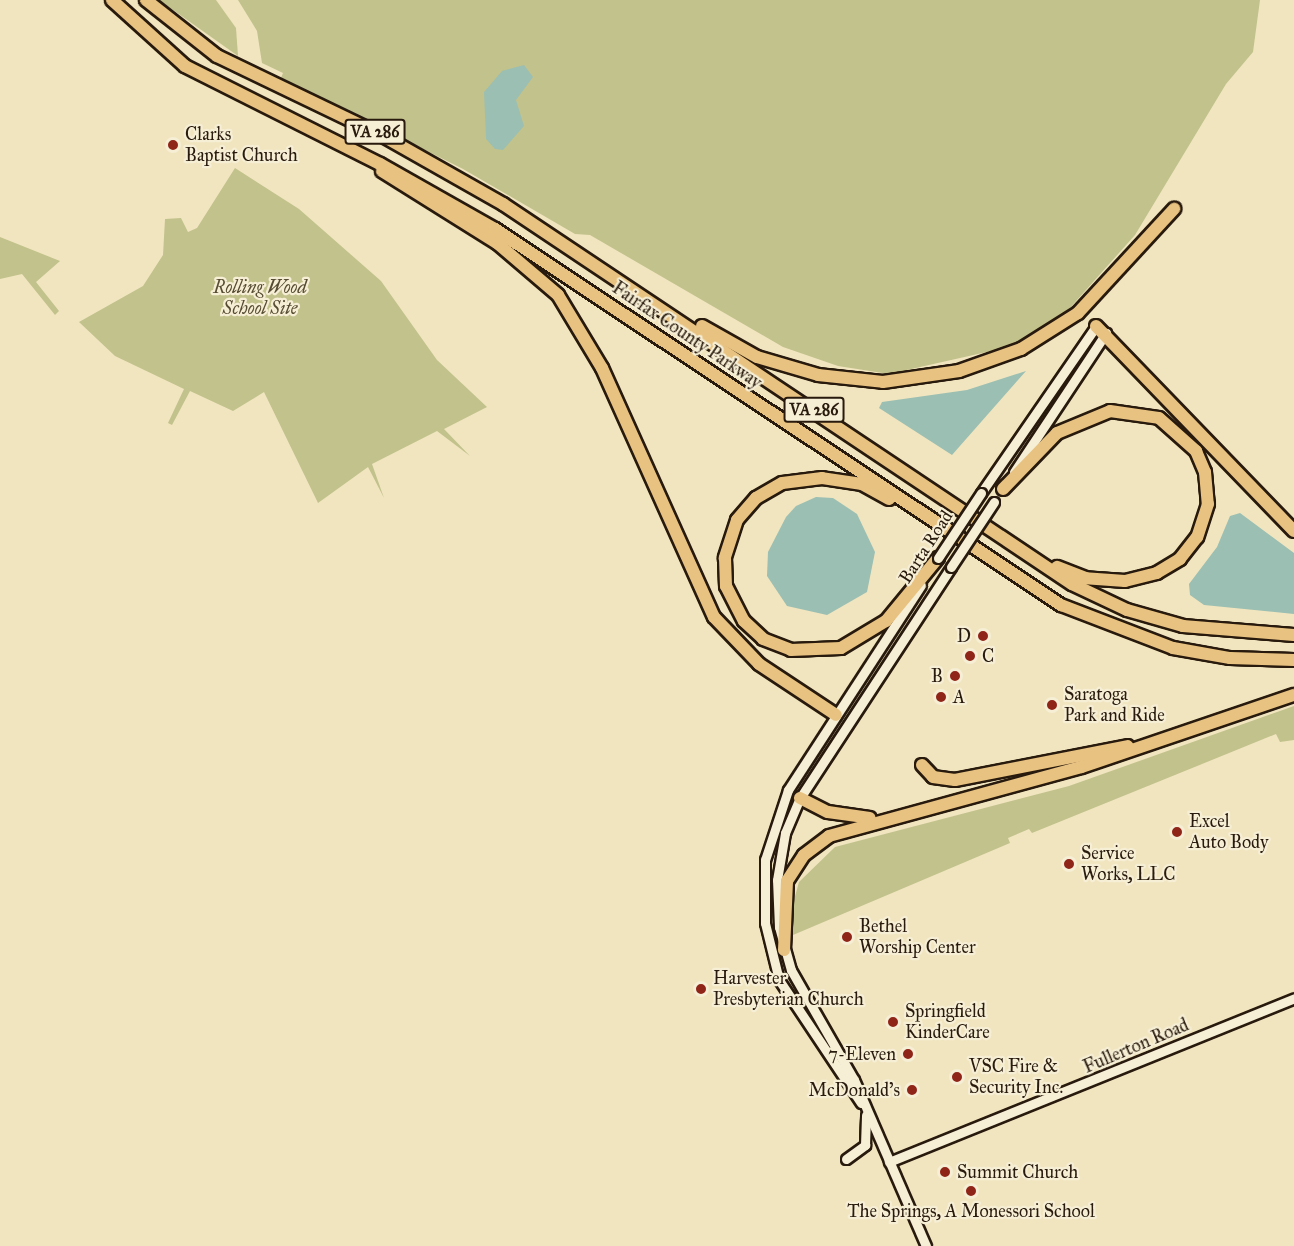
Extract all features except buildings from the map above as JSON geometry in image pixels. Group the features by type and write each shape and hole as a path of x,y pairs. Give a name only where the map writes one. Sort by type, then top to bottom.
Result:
{"highway":[{"name":"Fairfax County Parkway","path":"112,0 185,66 357,152 510,238 1061,605 1115,630 1211,656 1294,660"},
{"name":"Fairfax County Parkway","path":"146,0 211,52 436,164 642,296 1072,584 1127,610 1222,633 1294,635"},
{"path":"357,152 399,185 503,247 558,295 599,361 714,617 759,664 836,715"},
{"path":"642,296 736,347 793,369 871,381 934,377 995,360 1061,325 1109,286 1174,208"},
{"path":"1101,329 1294,531"},
{"path":"985,524 1066,572 1133,580 1165,569 1186,552 1201,529 1208,496 1203,465 1186,438 1160,418 1128,410 1102,413 1063,428 1003,489"},
{"path":"938,558 878,628 850,644 821,652 781,647 756,634 739,614 724,577 726,549 737,520 764,492 792,481 833,478 862,484 943,528"},
{"path":"784,950 783,896 799,861 836,832 1082,767 1230,719 1294,695"},
{"path":"922,765 936,778 961,780 1230,719"},
{"path":"800,798 842,816 904,815"}],"main road":[{"name":"Barta Road","path":"866,1110 792,1005 769,948 765,860 788,790 981,493 1101,329"},
{"name":"Barta Road","path":"866,1110 800,991 784,950 776,904 778,867 800,798 1003,489 1101,329"},
{"path":"836,715 849,722"},
{"name":"Fullerton Road","path":"889,1162 1294,998"},
{"path":"846,1159 865,1145 866,1110"},
{"path":"866,1110 926,1246"}],"green space":[{"path":"159,0 216,0 236,28 238,56"},
{"path":"238,0 1260,0 1253,52 1226,84 1135,235 1069,309 1025,339 1000,349 889,374 838,366 783,347 590,235 575,234 463,169 281,78 283,73 262,63 257,31"},
{"name":"Rolling Wood School Site","path":"235,168 299,209 381,281 437,360 487,407 444,429 470,456 437,431 372,464 384,498 368,467 318,503 264,392 233,411 190,391 172,425 168,423 184,389 115,356 79,322 143,286 163,255 165,219 181,218 188,232 197,228"},
{"path":"0,237 60,261 36,282 59,311 55,315 22,274 0,279"},
{"path":"1294,706 1294,740 1280,742 1276,734 1032,833 1029,829 1008,838 1010,843 793,935 792,907 799,882 835,847 1069,786"}],"water":[{"path":"524,65 533,77 516,100 524,126 503,150 495,149 486,139 484,92 502,71"},
{"path":"1026,371 952,455 879,408 882,402 967,390"},
{"path":"816,497 833,498 857,514 875,552 867,592 827,615 787,606 767,576 768,552 786,517 796,506"},
{"path":"1240,513 1294,553 1294,614 1204,605 1190,595 1189,584 1217,547 1230,516"}],"place":[{"name":"Clarks Baptist Church","path":"173,145"},
{"name":"D","path":"983,636"},
{"name":"C","path":"970,656"},
{"name":"B","path":"955,676"},
{"name":"A","path":"941,697"},
{"name":"Saratoga Park and Ride","path":"1052,705"},
{"name":"Excel Auto Body","path":"1177,832"},
{"name":"Service Works, LLC","path":"1069,864"},
{"name":"Bethel Worship Center","path":"847,937"},
{"name":"Harvester Presbyterian Church","path":"701,989"},
{"name":"Springfield KinderCare","path":"893,1022"},
{"name":"7-Eleven","path":"908,1054"},
{"name":"VSC Fire & Security Inc.","path":"957,1077"},
{"name":"McDonald's","path":"912,1090"},
{"name":"Summit Church","path":"945,1172"},
{"name":"The Springs, A Monessori School","path":"971,1191"}]}
